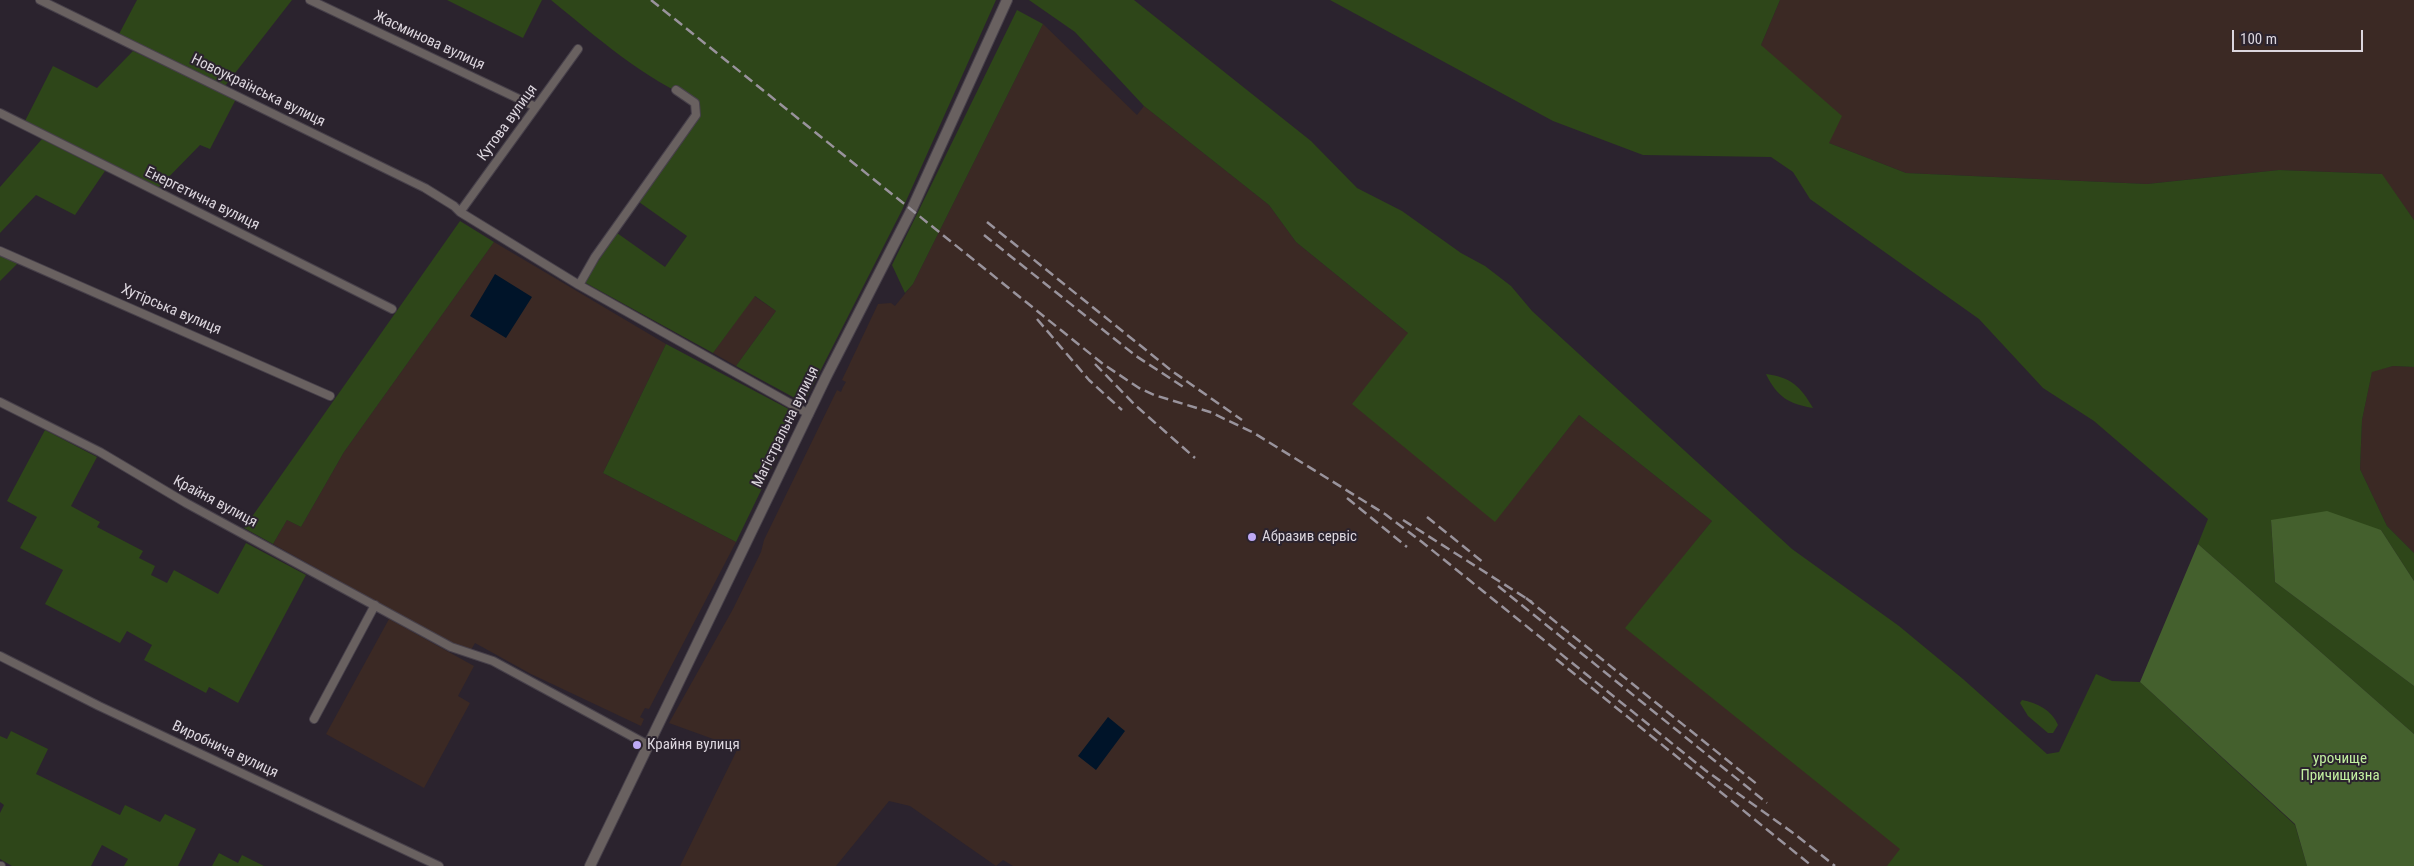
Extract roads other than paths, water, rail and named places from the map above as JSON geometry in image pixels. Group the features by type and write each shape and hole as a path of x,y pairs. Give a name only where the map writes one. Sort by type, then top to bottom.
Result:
{"street":[{"name":"Новоукраїнська вулиця","path":"40,0 425,188 454,206 460,212 578,285 809,414"},
{"name":"Жасминова вулиця","path":"310,0 536,107"},
{"name":"Магістральна вулиця","path":"590,866 809,414 911,211 1007,0"},
{"name":"Кутова вулиця","path":"460,212 578,49"},
{"path":"578,285 595,257 696,115 695,104 676,90"},
{"name":"Енергетична вулиця","path":"0,112 107,168 392,308"},
{"name":"Хутірська вулиця","path":"0,251 330,396"},
{"name":"Крайня вулиця","path":"0,402 100,452 186,504 451,647 493,660 648,745"},
{"path":"314,719 375,605"},
{"name":"Виробнича вулиця","path":"0,656 99,706 439,866"}],"water":[{"path":"495,274 532,297 506,338 470,316"},
{"path":"1108,717 1125,731 1096,770 1078,756"}],"railway":[{"path":"651,0 1103,364 1139,388 1154,395 1210,412 1254,433 1385,514 1705,770 1796,835 1835,866"},
{"path":"987,222 1172,371 1242,420"},
{"path":"984,235 1136,356 1185,388"},
{"path":"1037,319 1089,380 1122,410"},
{"path":"1095,364 1135,405 1195,458"},
{"path":"1347,498 1407,547"},
{"path":"1427,517 1484,563"},
{"path":"1403,520 1532,602"},
{"path":"1498,586 1767,803"},
{"path":"1526,598 1758,785"},
{"path":"1556,659 1812,866"}],"place":[{"name":"Абразив сервіс","path":"1252,537"},
{"name":"Крайня вулиця","path":"637,745"}],"park label":[{"name":"урочище Причищизна","path":"2340,768"}]}
